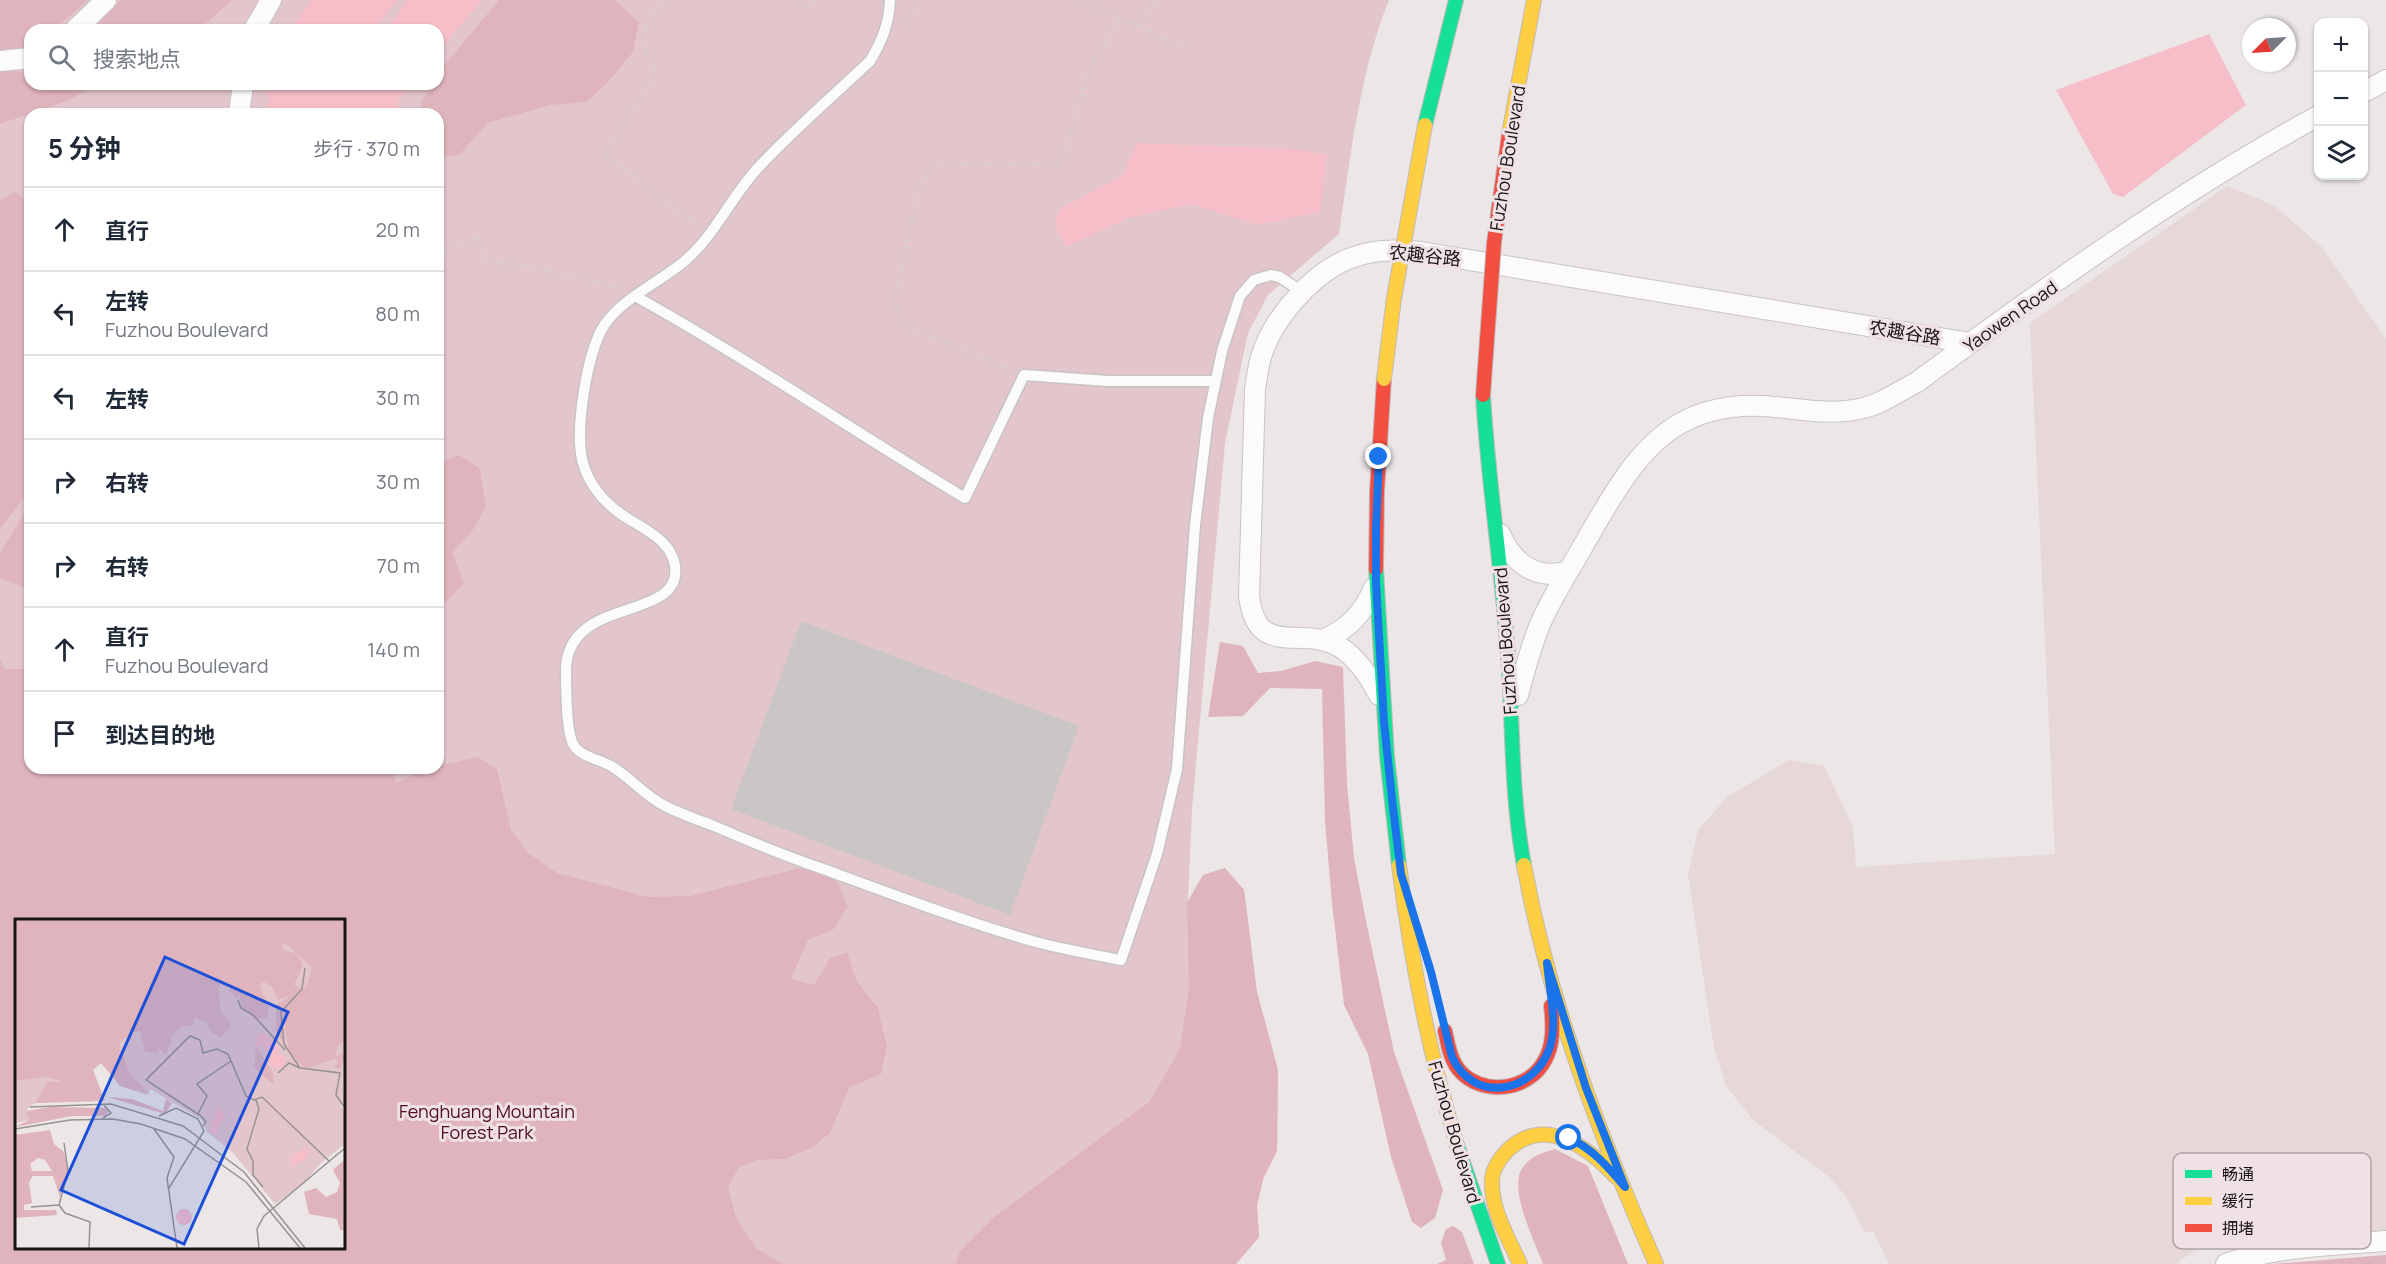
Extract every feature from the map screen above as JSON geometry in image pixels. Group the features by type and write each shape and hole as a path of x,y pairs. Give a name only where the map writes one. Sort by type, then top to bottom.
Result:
{"main road":[{"name":"Fuzhou Boulevard","path":"1456,0 1425,125 1394,298 1384,379 1376,528 1376,582 1383,704 1401,874 1413,957 1441,1090 1461,1161 1498,1264"},
{"name":"Fuzhou Boulevard","path":"1534,0 1509,134 1494,243 1483,395 1485,441 1508,658 1520,834 1527,880 1547,963 1586,1088 1656,1264"},
{"path":"1401,874 1428,961"},
{"path":"1442,1016 1452,1057 1457,1069 1467,1079 1491,1088 1518,1083 1540,1068 1551,1043 1553,1027 1547,963"},
{"path":"1520,1264 1496,1203 1492,1182 1495,1168 1517,1143 1538,1135 1558,1135 1569,1138 1595,1154 1625,1187"}],"street":[{"path":"81,24 106,0"},
{"path":"257,24 271,0"},
{"path":"0,61 24,59"},
{"path":"2368,90 2386,80"},
{"path":"240,108 242,90"},
{"name":"Yaowen Road","path":"1511,720 1541,621 1609,501 1636,463 1657,440 1680,423 1707,411 1735,406 1766,405 1834,412 1860,409 1883,400 1917,382 2165,207 2217,174 2314,119"},
{"name":"农趣谷路","path":"1323,640 1286,639 1272,636 1255,620 1249,596 1255,389 1262,356 1284,313 1302,292 1336,264 1373,252 1396,250 1421,252 1970,343"},
{"path":"1494,521 1513,555 1526,567 1541,574 1554,575 1568,571"},
{"path":"1323,640 1352,623 1362,611 1376,582"},
{"path":"1323,640 1335,644 1354,659 1373,683 1383,704"},
{"path":"2371,1242 2386,1241"},
{"path":"2226,1264 2288,1249"}],"lane":[{"path":"890,0 890,17 883,39 870,61 754,172 686,260 635,296 604,325 590,356 578,442 583,466 604,500 661,541 672,553 676,570 669,591 659,598 596,621 582,630 573,642 566,662 570,731 573,745 582,754 613,767 664,806 783,855 914,903 1034,941 1121,960 1157,854 1177,768 1195,525 1208,418 1215,381 1234,311 1247,286 1254,280 1271,275 1290,282 1302,292"},
{"path":"635,296 688,326 965,498 1024,375 1108,381 1215,381"}],"path":[{"path":"664,0 653,12 643,40 656,74 605,154 708,234"},
{"path":"798,0 810,5 819,0"},
{"path":"1079,0 1186,48"},
{"path":"1137,26 1157,0"},
{"path":"1024,375 910,328 899,315 894,300 920,186 932,168 942,164 1045,164 1058,161 1068,147 1086,78 1120,18"},
{"path":"444,248 477,238 486,262 512,264 612,285 635,296"}],"shaded area":[{"path":"312,0 396,0 378,24 294,24"},
{"path":"408,0 482,0 444,45 444,24 390,24"},
{"path":"2209,34 2246,105 2123,197 2113,194 2056,90"},
{"path":"268,90 406,90 397,105 398,108 268,108"},
{"path":"1136,143 1296,149 1327,155 1320,212 1257,225 1192,204 1129,218 1066,247 1054,224 1061,208 1123,175"},
{"path":"2227,186 2273,205 2321,246 2386,339 2386,1231 2371,1232 2371,1153 2173,1153 2173,1249 2196,1249 2176,1264 1889,1264 1873,1231 1865,1233 1845,1195 1828,1176 1753,1120 1726,1086 1714,1048 1688,874 1698,830 1727,797 1789,760 1824,766 1853,826 1856,867 2055,854 2030,323"}],"green space":[{"path":"0,0 1389,0 1363,86 1339,234 1268,295 1248,333 1225,443 1192,809 1188,901 1203,875 1225,868 1244,890 1257,992 1278,1070 1277,1151 1263,1179 1257,1206 1259,1237 1236,1264 0,1264"},
{"path":"0,0 88,0 61,24 24,24 24,48 14,53 0,50"},
{"path":"121,0 232,0 205,24 93,24"},
{"path":"499,0 615,0 639,22 633,52 610,80 587,102 550,105 488,123 459,155 444,156 444,108 421,108 421,103 429,90 444,90 444,66"},
{"path":"0,71 24,72 24,90 87,90 67,101 47,108 24,108 24,116 0,124"},
{"path":"15,191 24,201 24,498 0,529 0,201"},
{"path":"459,455 480,469 486,507 471,533 452,552 464,583 444,604 444,461"},
{"path":"24,514 24,588 0,578 0,553"},
{"path":"1220,642 1243,646 1258,673 1281,671 1315,661 1343,667 1347,784 1354,858 1367,926 1394,1052 1443,1190 1435,1218 1421,1228 1412,1222 1391,1157 1368,1054 1344,1005 1325,821 1322,689 1270,688 1243,716 1208,717"},
{"name":"Fenghuang Mountain Forest Park","path":"0,660 5,669 24,669 24,774 393,774 397,783 414,774 444,774 444,765 478,757 497,769 511,830 527,852 557,873 648,897 690,896 800,868 835,878 848,907 834,929 808,940 791,979 814,985 830,958 847,952 856,980 878,1008 887,1047 881,1074 849,1088 830,1133 813,1147 785,1159 758,1160 739,1167 728,1187 736,1218 756,1248 782,1264 0,1264"},
{"path":"1225,868 1244,890 1257,992 1278,1070 1277,1151 1263,1179 1257,1206 1259,1237 1236,1264 956,1264 960,1251 994,1217 1149,1102 1180,1049 1189,987 1187,903 1203,875"},
{"path":"1555,1149 1588,1166 1628,1264 1543,1264 1520,1201 1519,1176 1523,1167 1530,1160"},
{"path":"1453,1226 1462,1232 1474,1264 1437,1264 1446,1260 1441,1243 1446,1229"},
{"path":"2386,1255 2386,1264 2272,1264"}],"building":[{"path":"801,621 1079,726 1010,915 731,809"}],"traffic: fast":[{"path":"1425,125 1456,0"},
{"path":"1483,395 1510,681 1517,813 1524,865"},
{"path":"1376,569 1387,757 1399,865"},
{"path":"1457,1145 1498,1264"}],"traffic: slow":[{"path":"1509,134 1534,0"},
{"path":"1384,379 1394,298 1425,125"},
{"path":"1399,865 1422,1006 1457,1145"},
{"path":"1524,865 1547,967 1578,1068 1615,1167 1656,1264"},
{"path":"1520,1264 1502,1224 1492,1192 1492,1177 1495,1168 1509,1149 1523,1139 1538,1135 1552,1135 1580,1146 1616,1177"}],"traffic: jam":[{"path":"1483,395 1494,243 1509,134"},
{"path":"1376,569 1377,491 1384,379"},
{"path":"1445,1031 1453,1061 1459,1070 1469,1079 1480,1084 1505,1087 1528,1078 1545,1060 1552,1034 1551,1006"}],"route":[{"path":"1379,457 1376,582 1384,722 1401,874 1431,972 1452,1057 1457,1069 1467,1079 1478,1085 1491,1088 1503,1087 1531,1077 1540,1068 1551,1043 1553,1027 1547,963 1586,1088 1625,1187 1595,1154 1569,1138"}]}
